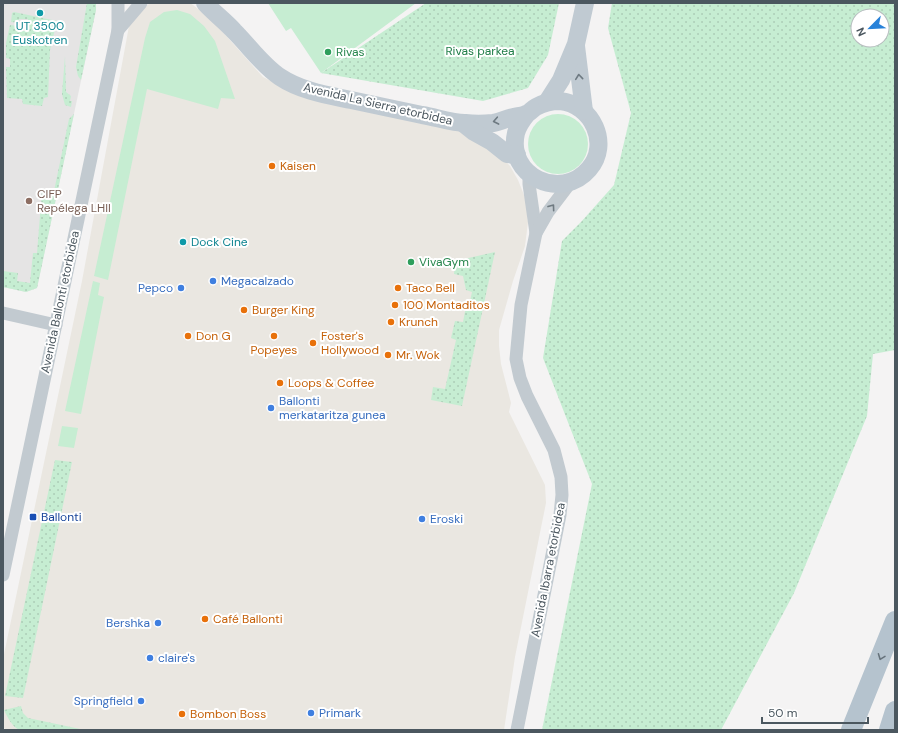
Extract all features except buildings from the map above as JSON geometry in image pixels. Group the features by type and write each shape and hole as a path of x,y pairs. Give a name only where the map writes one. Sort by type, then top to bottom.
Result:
{"main road":[{"path":"851,730 895,621"},
{"path":"889,730 895,710"}],"street":[{"name":"Avenida Ballonti etorbidea","path":"3,574 118,30 118,3"},
{"name":"Avenida Ballonti etorbidea","path":"118,30 141,3"},
{"name":"Avenida La Sierra etorbidea","path":"204,3 234,30 263,64 289,82 308,90 325,95 464,124 493,123 527,114"},
{"path":"548,102 561,80 576,44 584,3"},
{"path":"576,44 584,111"},
{"path":"560,101 572,104 584,111 592,120 597,132 599,145 596,157 590,168 581,178 570,183 556,185 542,182 529,174 522,166 517,155 515,144 516,133 520,123 527,114 536,107 548,102 560,101"},
{"name":"Avenida La Sierra etorbidea","path":"464,124 474,132 492,142 507,154 517,155"},
{"path":"529,174 536,233"},
{"path":"536,233 548,212 570,183"},
{"name":"Avenida Ibarra etorbidea","path":"517,730 560,515 562,495 561,477 554,450 527,396 520,378 516,359 521,305 536,233"},
{"path":"3,314 56,325"}],"shaded area":[{"name":"CIFP Repélega LHII","path":"3,3 96,3 96,10 37,288 26,292 3,287"},
{"name":"Ballonti merkataritza gunea","path":"150,3 190,3 212,20 263,77 285,88 471,134 497,152 510,166 518,180 526,200 528,222 525,246 499,330 499,346 501,364 511,403 509,412 545,485 546,503 515,657 504,730 6,730 3,727 3,659 82,281 129,26 139,12"}],"green space":[{"path":"87,3 96,3 96,10 81,80 78,76 76,67"},
{"name":"Rivas","path":"268,3 416,3 321,73 291,28 286,31"},
{"name":"Rivas parkea","path":"426,3 559,3 548,55 528,88 483,101 321,73"},
{"path":"612,3 895,3 895,350 873,354 867,416 794,593 721,730 542,730 592,484 543,358 562,241 614,185 631,113 608,28"},
{"path":"177,10 190,14 204,26 215,41 235,99 221,98 218,109 147,89 108,280 94,276 145,38 150,22 164,12"},
{"path":"14,12 57,21 50,50 48,97 44,98 42,106 23,104 22,99 7,98 6,67 10,67 10,59 6,58 6,43 10,25 19,26 18,31 27,31 28,19 19,19 19,23 11,22 12,13"},
{"path":"65,56 66,92 71,96 71,107 65,105 62,94"},
{"path":"74,114 37,288 26,292 3,287 3,271 18,273 17,281 30,283 33,253 37,253 42,191 54,191 69,119"},
{"path":"558,114 575,119 583,127 588,144 583,161 575,169 558,174 541,169 533,161 528,144 533,127 541,119"},
{"path":"495,252 462,406 431,400 433,387 445,389 456,340 451,338 455,321 463,322 467,301 470,301 472,292 466,290 463,276 454,274 455,261"},
{"path":"93,281 100,283 98,295 104,297 81,414 65,411"},
{"path":"62,426 78,428 74,448 58,446"},
{"path":"55,460 72,462 26,684 23,698 5,696"},
{"path":"21,706 23,713 28,718 85,730 19,730 8,719 4,710"}],"place":[{"name":"UT 3500 Euskotren","path":"40,13"},
{"name":"Rivas","path":"328,52"},
{"name":"Kaisen","path":"272,166"},
{"name":"CIFP Repélega LHII","path":"29,201"},
{"name":"Dock Cine","path":"183,242"},
{"name":"VivaGym","path":"411,262"},
{"name":"Megacalzado","path":"213,281"},
{"name":"Pepco","path":"181,288"},
{"name":"Taco Bell","path":"398,288"},
{"name":"100 Montaditos","path":"395,305"},
{"name":"Burger King","path":"244,310"},
{"name":"Krunch","path":"391,322"},
{"name":"Don G","path":"188,336"},
{"name":"Popeyes","path":"274,336"},
{"name":"Foster's Hollywood","path":"313,343"},
{"name":"Mr. Wok","path":"388,355"},
{"name":"Loops & Coffee","path":"280,383"},
{"name":"Ballonti merkataritza gunea","path":"271,408"},
{"name":"Ballonti","path":"33,517"},
{"name":"Eroski","path":"422,519"},
{"name":"Café Ballonti","path":"205,619"},
{"name":"Bershka","path":"158,623"},
{"name":"claire's","path":"150,658"},
{"name":"Springfield","path":"141,701"},
{"name":"Primark","path":"311,713"},
{"name":"Bombon Boss","path":"182,714"}]}
